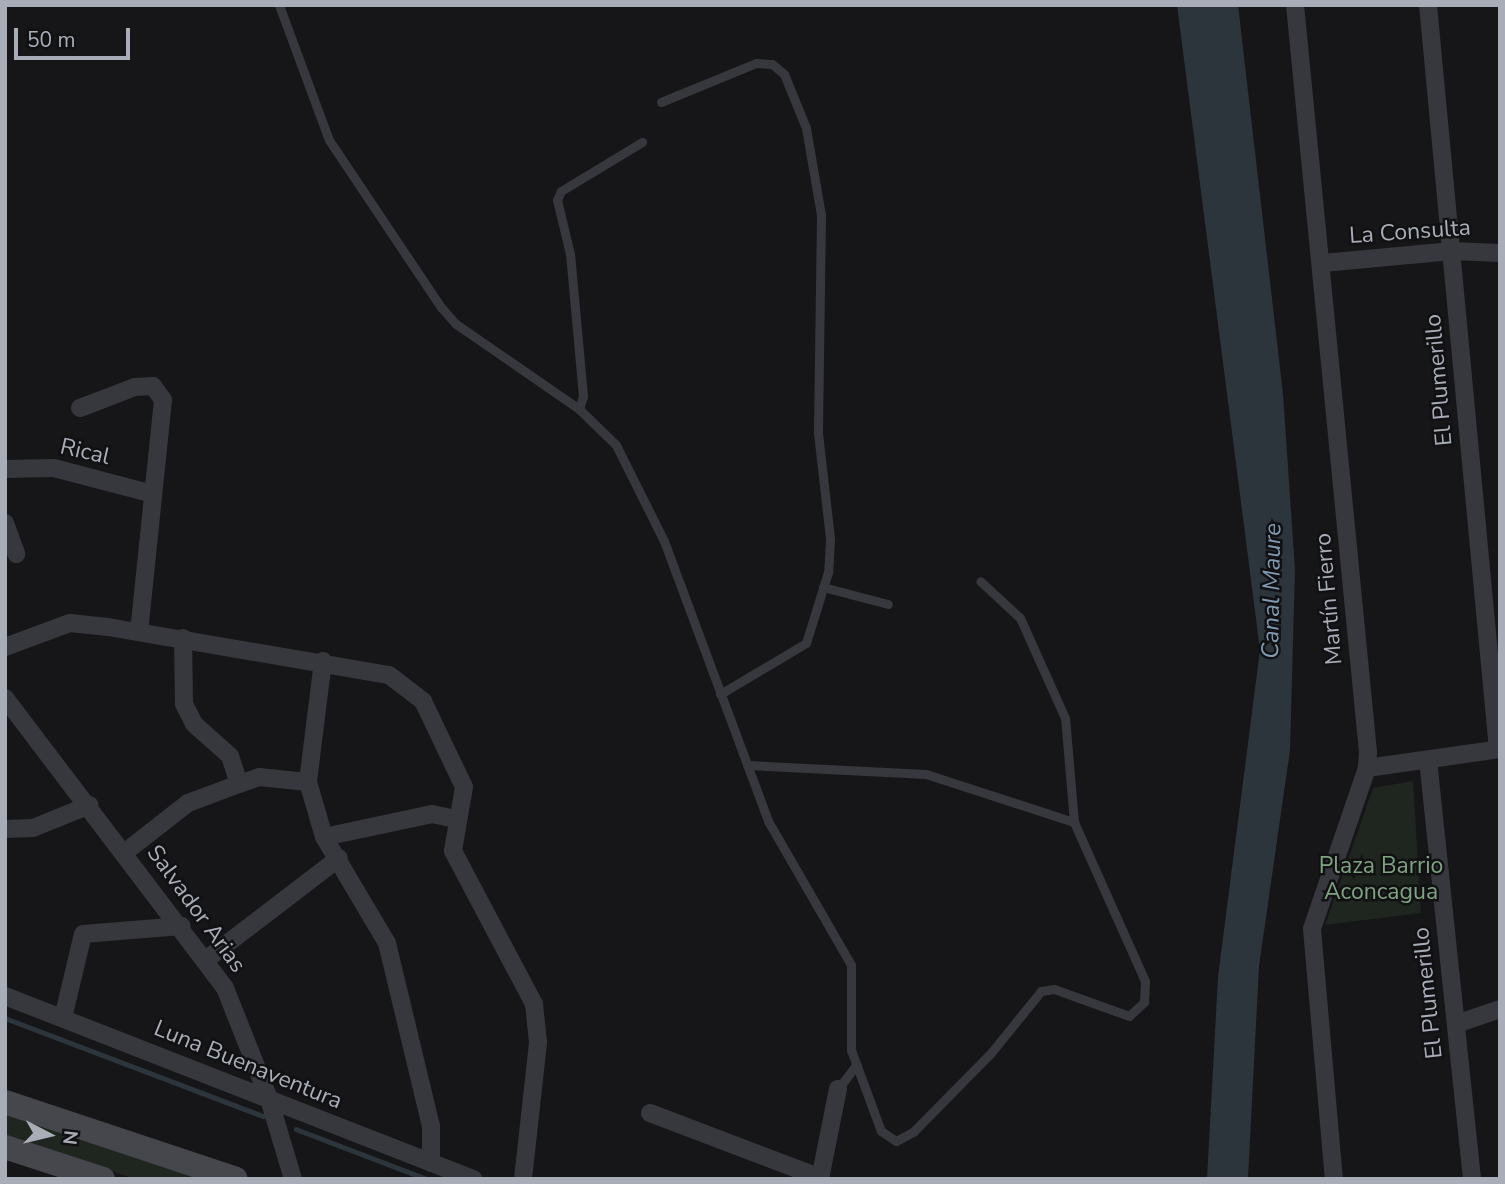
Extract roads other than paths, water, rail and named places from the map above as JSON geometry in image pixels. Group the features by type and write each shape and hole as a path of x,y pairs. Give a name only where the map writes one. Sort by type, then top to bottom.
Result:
{"street":[{"name":"Martín Fierro","path":"1295,5 1323,263 1367,768 1313,916 1334,1179"},
{"name":"El Plumerillo","path":"1428,5 1499,749"},
{"name":"La Consulta","path":"1323,263 1451,251 1500,253"},
{"path":"80,408 153,386 163,400 139,631"},
{"name":"Rical","path":"5,469 54,468 153,494"},
{"path":"5,523 16,554"},
{"path":"5,647 70,623 139,631 389,675 423,701 464,787 456,819 453,851 534,1004 538,1043 523,1179"},
{"path":"183,638 184,704 194,724 230,756 239,784"},
{"path":"323,662 309,782 324,838 339,858 387,943 431,1126 430,1163"},
{"name":"Salvador Arias","path":"5,698 182,926 225,988 269,1099 293,1179"},
{"path":"1367,768 1499,749"},
{"name":"El Plumerillo","path":"1428,760 1472,1179"},
{"path":"124,853 188,803 259,777 309,782"},
{"path":"5,829 33,828 90,805"},
{"path":"324,838 432,814 456,819"},
{"path":"207,959 339,858"},
{"path":"63,1018 83,934 182,926"},
{"name":"Luna Buenaventura","path":"5,996 473,1179"},
{"path":"1456,1024 1500,1009"},
{"path":"650,1113 820,1178 838,1089"},
{"path":"5,1102 236,1179"},
{"path":"5,1147 103,1179"}],"lane":[{"path":"279,5 329,140 441,307 456,324 579,409 616,445 658,529 768,821 851,965 852,1050 881,1131 896,1141 914,1132 980,1064 1041,991 1054,989 1129,1016 1137,1012 1145,981 1074,822 1065,718 1020,618 979,581"},
{"path":"660,102 756,63 772,64 784,74 806,128 821,215 818,433 830,538 823,587 806,643 720,694"},
{"path":"579,409 583,396 570,254 557,200 561,191 642,142"},
{"path":"823,587 888,604"},
{"path":"747,765 926,774 1074,822"},
{"path":"838,1089 857,1064"}],"water":[{"name":"Canal Maure","path":"1177,5 1238,5 1283,394 1295,570 1290,750 1259,966 1248,1178 1241,1179 1207,1179 1218,977 1260,650"}],"waterway":[{"path":"5,1018 263,1116"},
{"path":"296,1129 427,1179"}],"park label":[{"name":"Plaza Barrio Aconcagua","path":"1381,879"}]}
